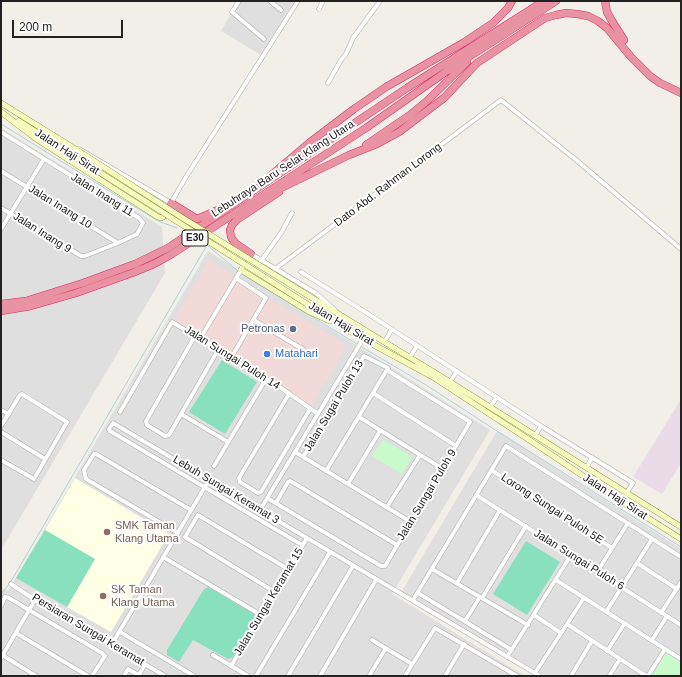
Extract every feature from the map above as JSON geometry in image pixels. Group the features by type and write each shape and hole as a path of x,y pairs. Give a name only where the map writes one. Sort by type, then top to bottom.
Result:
{"highway":[{"path":"244,201 279,168 354,109 386,87 463,43 493,23 508,8 512,1"},
{"name":"Lebuhraya Baru Selat Klang Utara","path":"1,311 31,306 76,293 132,273 154,264 172,254 244,201 408,88 544,1"},
{"name":"Lebuhraya Baru Selat Klang Utara","path":"1,304 26,301 76,286 135,264 168,248 366,128 447,71 556,1"},
{"path":"605,1 607,12 634,54 652,73 681,88"},
{"path":"171,203 197,218 292,183 355,152 377,144 399,132 444,98 477,63 545,18 556,15 566,13 577,14 588,16 598,21 607,28 635,62 650,76 660,83 681,93"},
{"path":"355,152 410,115 446,84 476,53"},
{"path":"251,254 234,243 230,230 232,225 238,219 292,183"}],"main road":[{"name":"Jalan Haji Sirat","path":"1,103 181,217 410,357 681,527"},
{"path":"1,111 38,140 158,218 163,217 171,203"},
{"name":"Jalan Haji Sirat","path":"1,111 340,325 362,341 437,380 681,539"},
{"path":"239,273 311,313 340,325"},
{"path":"611,482 628,496 631,499 631,502 626,502 613,496"},
{"path":"669,531 653,518 652,515 655,513 673,522"}],"street":[{"path":"239,1 232,12 264,39"},
{"path":"270,1 281,10"},
{"path":"59,139 88,153 171,203 298,1"},
{"path":"319,9 323,1"},
{"path":"328,83 348,51 353,38 380,1"},
{"name":"Dato Abd. Rahman Lorong","path":"275,269 502,100 575,159 681,249"},
{"name":"Jalan Inang 11","path":"1,132 142,220 143,223 139,232 118,243 85,256"},
{"path":"1,229 44,159"},
{"name":"Jalan Inang 10","path":"1,171 118,243"},
{"name":"Jalan Inang 9","path":"1,208 77,254 85,256"},
{"path":"261,261 281,233 292,213"},
{"path":"200,339 239,273 245,258 251,254 317,294 343,316"},
{"path":"301,272 541,426 633,483 627,492"},
{"path":"231,358 266,298 239,273"},
{"path":"254,320 304,350"},
{"name":"Jalan Sungai Puloh 14","path":"120,412 172,322 266,379 317,414"},
{"path":"384,341 392,329"},
{"path":"195,336 146,421 147,425 167,436 218,350"},
{"path":"260,510 362,341"},
{"path":"410,357 417,346"},
{"path":"326,471 387,369 356,350"},
{"name":"Jalan Sugai Puloh 13","path":"303,457 364,356"},
{"name":"Jalan Sungai Puloh 9","path":"383,567 470,422 387,369"},
{"path":"450,382 457,371"},
{"path":"214,466 266,379"},
{"path":"1,426 22,394 66,420 66,423 34,479 1,460"},
{"path":"289,394 239,478 240,482 258,493 261,492 310,408"},
{"path":"373,394 456,446"},
{"path":"490,407 497,397"},
{"path":"1,410 8,414"},
{"path":"181,414 228,442"},
{"path":"359,417 443,469"},
{"name":"Lebuh Sungai Keramat 3","path":"302,545 110,431 109,429 113,422 376,580 413,600 540,676"},
{"path":"535,436 541,426"},
{"path":"348,484 380,431"},
{"path":"1,432 45,459"},
{"path":"413,600 506,446 681,557"},
{"path":"294,452 411,522"},
{"path":"178,533 86,479 84,470 94,454 96,454 191,510"},
{"path":"387,507 420,455"},
{"path":"587,467 592,457"},
{"name":"Lorong Sungai Puloh 5E","path":"491,470 612,548"},
{"path":"112,644 209,480"},
{"path":"276,503 290,481 397,545"},
{"name":"Jalan Sungai Puloh 6","path":"476,495 681,625"},
{"name":"Lebuh Sungai Keramat 3","path":"267,498 383,567"},
{"path":"457,583 500,510"},
{"path":"274,592 185,538 198,515 288,569"},
{"path":"597,572 628,523"},
{"path":"465,621 526,526"},
{"name":"Jalan Sungai Keramat 15","path":"230,666 306,538"},
{"path":"606,612 652,539"},
{"path":"256,676 330,552"},
{"path":"508,657 571,555"},
{"path":"163,557 261,615"},
{"path":"637,563 677,589"},
{"path":"288,676 353,566"},
{"path":"432,569 528,625"},
{"path":"320,676 376,580"},
{"path":"556,580 681,659"},
{"path":"661,613 681,582"},
{"name":"Persiaran Sungai Keramat","path":"11,584 35,600 165,676"},
{"path":"418,593 512,650"},
{"path":"1,606 3,598 9,598 102,653 105,656 92,676"},
{"path":"535,673 584,598"},
{"path":"35,600 2,657 36,676"},
{"path":"534,615 561,633"},
{"path":"652,640 667,616"},
{"path":"608,651 625,623"},
{"path":"567,624 647,676 665,649"},
{"path":"405,676 435,628 517,676"},
{"path":"120,632 194,676"},
{"path":"16,633 88,676"},
{"path":"372,640 412,664"},
{"path":"571,676 592,641"},
{"path":"452,676 446,674 464,644"},
{"path":"369,676 386,648"},
{"path":"212,655 248,676"},
{"path":"609,676 620,659"},
{"path":"124,676 128,669 139,676 145,664"}],"shaded area":[{"path":"239,1 295,1 261,55 221,31"},
{"path":"1,128 162,227 165,273 1,550"},
{"path":"208,251 490,430 392,594 525,676 1,676 1,587 8,591"},
{"path":"209,260 347,345 311,406 282,385 175,319"},
{"path":"681,399 681,463 662,494 633,477"},
{"path":"497,431 681,549 681,676 546,676 402,591"},
{"name":"SMK Taman Klang Utama","path":"75,478 169,534 111,632 67,607 94,559 45,530"}],"green space":[{"path":"222,360 257,382 225,434 189,412"},
{"path":"383,439 412,457 402,474 372,456"},
{"path":"45,530 95,559 67,607 16,578"},
{"path":"526,541 560,562 527,615 493,594"},
{"path":"208,587 254,614 255,618 233,657 228,659 193,640 179,662 167,655 167,650 204,589"},
{"path":"666,653 681,663 681,672 678,676 652,676"}],"waterway":[{"path":"1,124 158,221 177,228"},
{"path":"200,241 207,245"},
{"path":"1,593 13,578 207,245 238,271"},
{"path":"240,273 357,344"},
{"path":"360,346 426,385 681,547"}],"place":[{"name":"Petronas","path":"293,329"},
{"name":"Matahari","path":"267,354"},
{"name":"SMK Taman Klang Utama","path":"107,532"},
{"name":"SK Taman Klang Utama","path":"103,596"}]}
